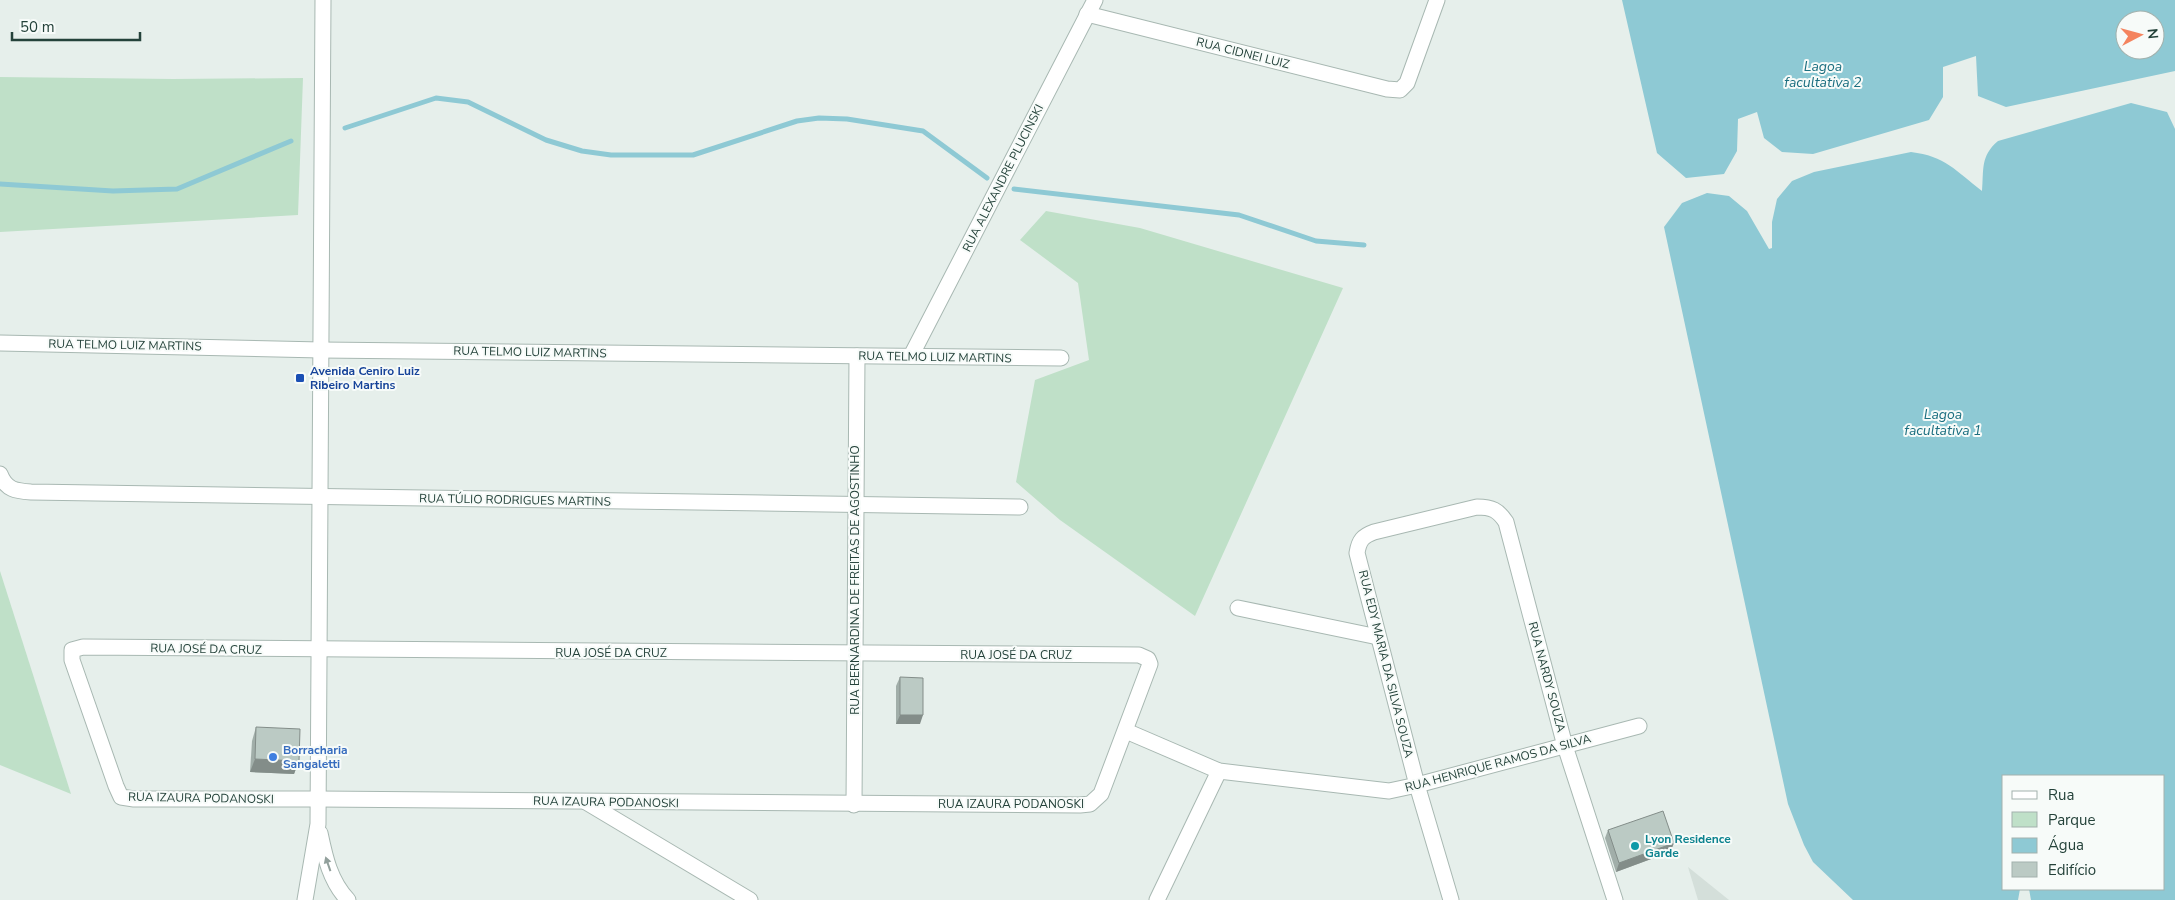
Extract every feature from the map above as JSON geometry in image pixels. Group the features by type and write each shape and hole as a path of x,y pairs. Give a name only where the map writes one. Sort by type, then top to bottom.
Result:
{"street":[{"path":"305,900 318,824 323,0"},
{"name":"RUA ALEXANDRE PLUCINSKI","path":"911,356 1094,0"},
{"name":"RUA CIDNEI LUIZ","path":"1087,14 1387,89 1400,90 1406,83 1438,0"},
{"name":"RUA TELMO LUIZ MARTINS","path":"0,342 321,350 1061,358"},
{"name":"RUA BERNARDINA DE FREITAS DE AGOSTINHO","path":"854,805 856,356"},
{"name":"RUA TÚLIO RODRIGUES MARTINS","path":"0,474 5,484 11,490 31,492 320,498 1020,507"},
{"name":"RUA NARDY SOUZA","path":"1359,544 1364,536 1374,532 1477,507 1488,507 1498,511 1506,522 1565,746 1615,900"},
{"name":"RUA EDY MARIA DA SILVA SOUZA","path":"1359,544 1357,552 1378,637 1417,785 1451,900"},
{"path":"1238,608 1378,637"},
{"name":"RUA JOSÉ DA CRUZ","path":"121,797 72,660 72,650 83,647 319,651 1139,655 1148,659 1150,664 1126,731"},
{"name":"RUA HENRIQUE RAMOS DA SILVA","path":"1126,731 1219,771 1374,790 1389,790 1417,785 1639,726"},
{"name":"RUA IZAURA PODANOSKI","path":"121,797 134,799 1080,805 1090,804 1101,794 1126,731"},
{"path":"1157,900 1219,771"},
{"path":"585,802 750,900"},
{"path":"318,824 326,864 334,880 348,900"}],"shaded area":[{"path":"1688,867 1729,900 1698,900"}],"green space":[{"path":"0,77 303,78 298,215 0,232"},
{"path":"1046,211 1140,228 1343,288 1195,616 1060,520 1016,482 1035,380 1089,360 1078,283 1020,240"},
{"path":"0,571 71,794 0,765"}],"water":[{"name":"Lagoa facultativa 2","path":"1622,0 2175,0 2175,71 2006,107 1978,96 1976,56 1943,67 1943,97 1929,120 1813,154 1782,152 1764,138 1757,112 1738,119 1737,151 1724,174 1686,178 1657,153"},
{"name":"Lagoa facultativa 1","path":"2131,103 2167,112 2175,129 2175,900 2031,900 2029,890 2165,890 2165,775 2002,775 2002,890 2020,890 2018,900 1853,900 1813,862 1804,845 1788,804 1664,227 1682,203 1707,193 1729,196 1747,211 1769,249 1772,248 1772,222 1777,199 1792,181 1814,172 1911,152 1942,161 1982,191 1984,164 1988,152 1998,141"}],"building":[{"path":"900,677 923,678 923,715 900,715"},
{"path":"256,727 300,729 299,761 255,759"},
{"name":"Lyon Residence Garde","path":"1663,811 1674,843 1619,863 1608,830"}],"waterway":[{"path":"345,128 436,98 468,102 546,140 582,151 611,155 693,155 797,121 819,118 847,119 923,131 987,178"},
{"path":"0,184 113,191 177,189 291,141"},
{"path":"1014,189 1239,215 1316,241 1364,245"}],"place":[{"name":"Avenida Ceniro Luiz Ribeiro Martins","path":"300,378"},
{"name":"Borracharia Sangaletti","path":"273,757"},
{"name":"Lyon Residence Garde","path":"1635,846"}]}
